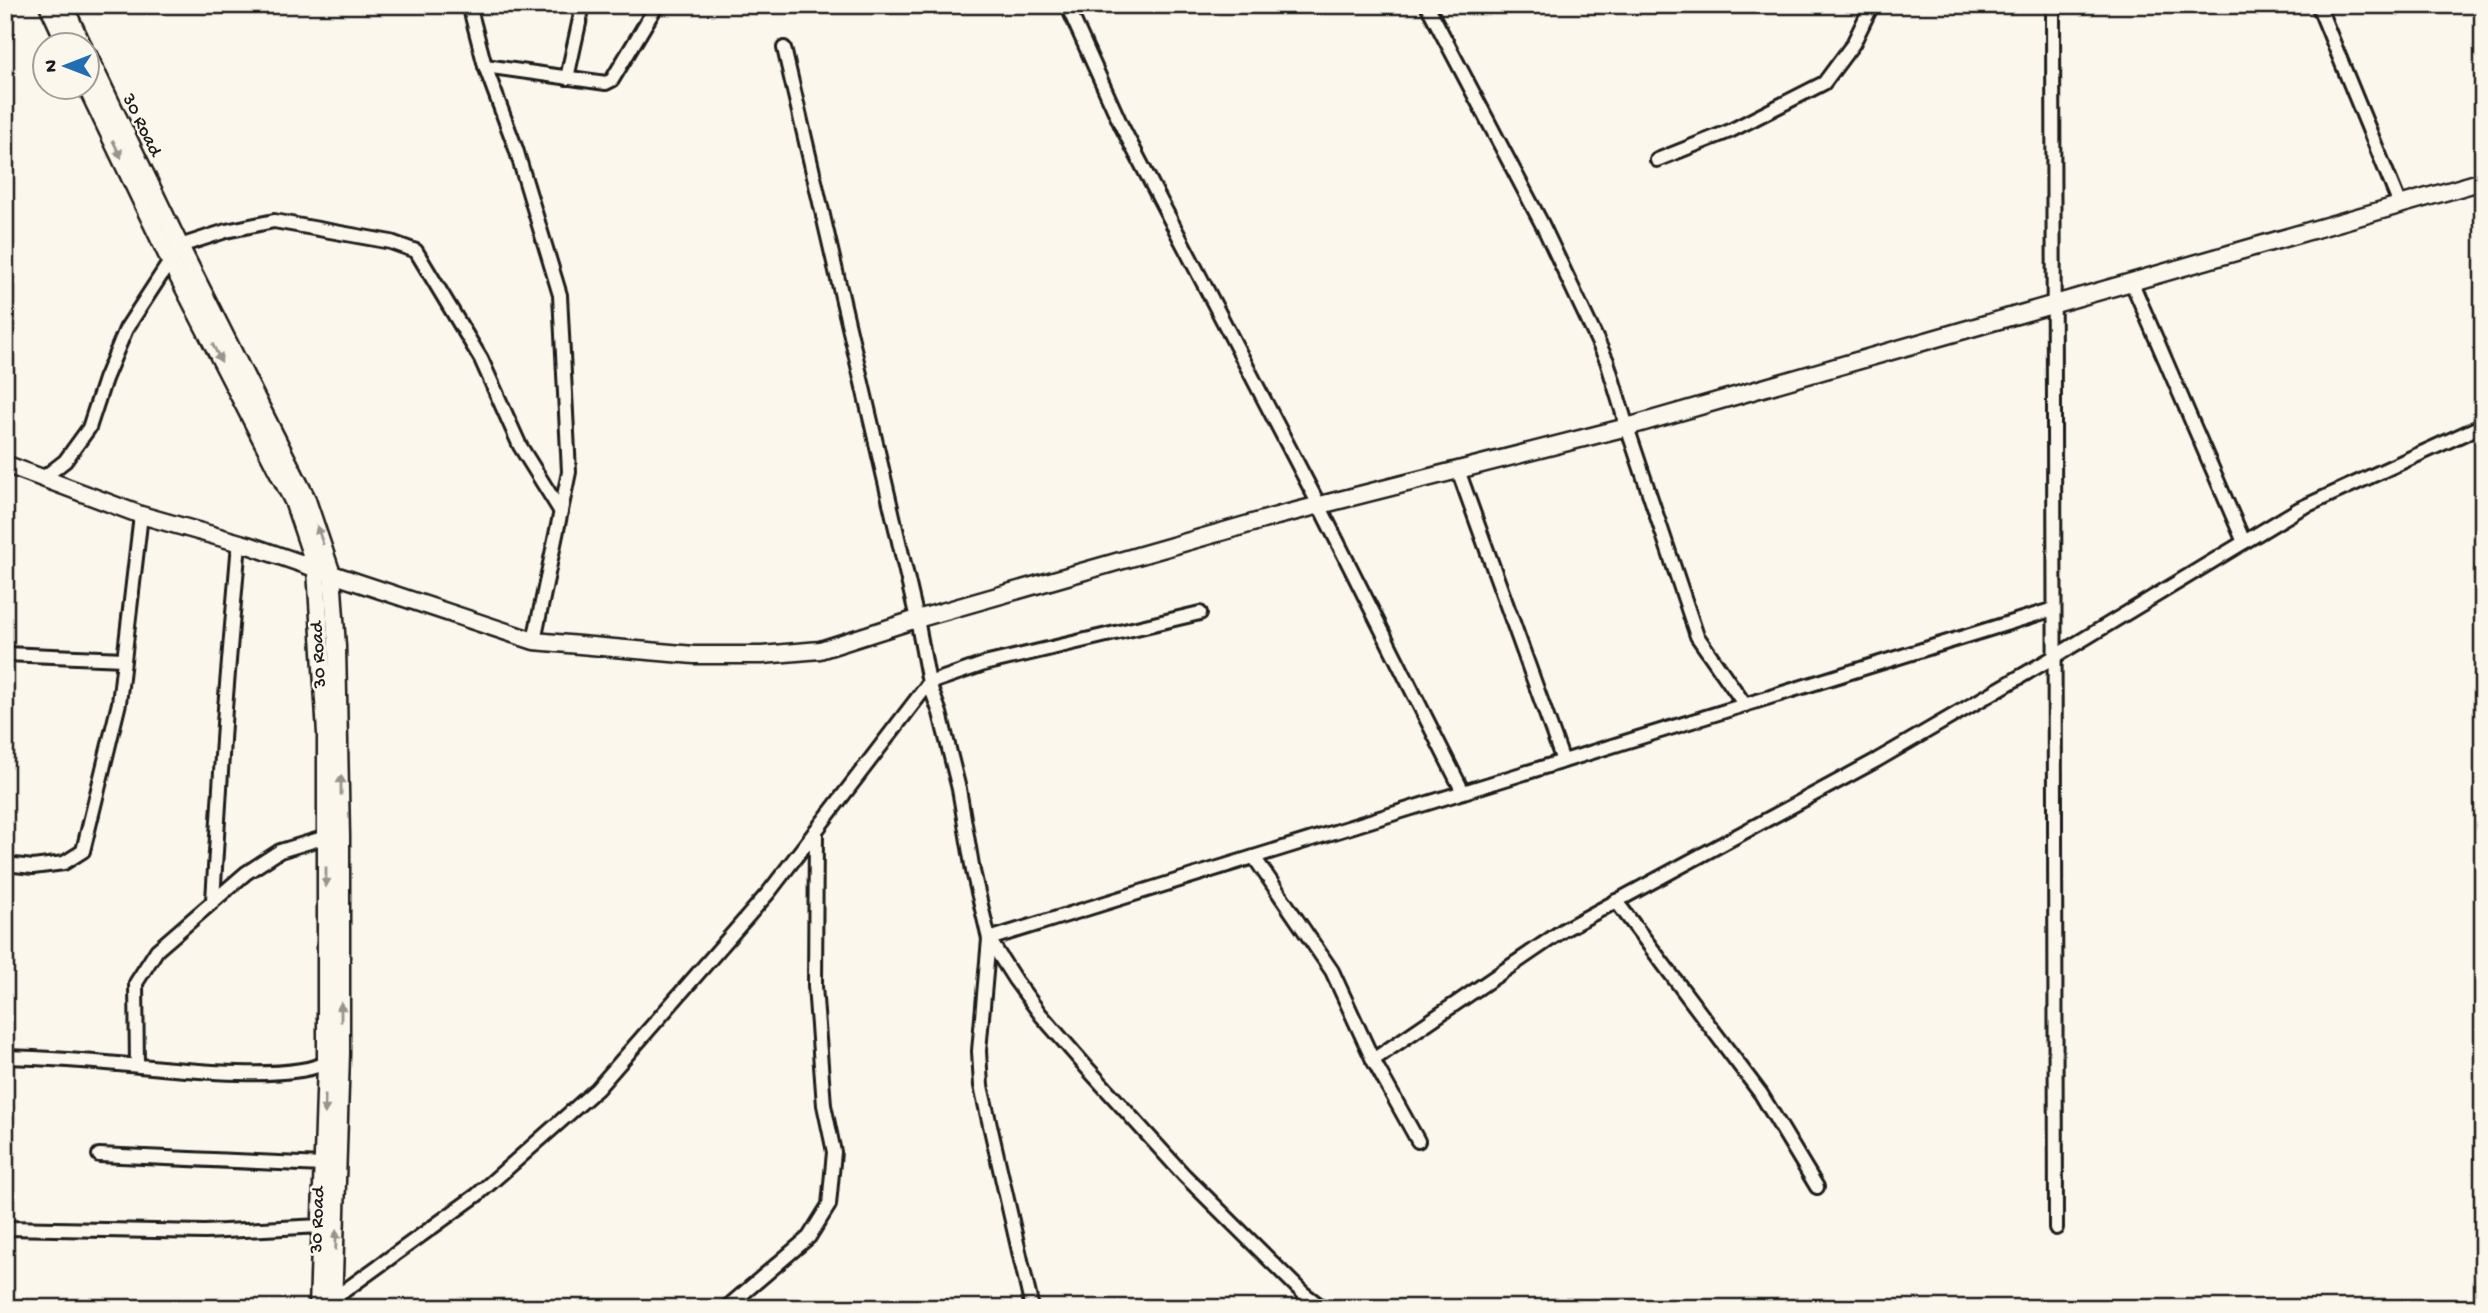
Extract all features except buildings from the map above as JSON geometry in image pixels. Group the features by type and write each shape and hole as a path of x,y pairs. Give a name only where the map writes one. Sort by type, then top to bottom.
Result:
{"main road":[{"path":"48,5 61,32"},
{"path":"64,5 77,32"},
{"name":"30 Road","path":"102,84 306,497 324,572 340,735 341,1054 333,1304"},
{"name":"30 Road","path":"94,102 169,259 293,501 324,572 326,1063 318,1308"},
{"path":"5,464 141,514 239,543 534,641 694,655 762,655 820,650 917,619 1319,505 1627,427 2483,181"}],"street":[{"path":"468,5 485,66 516,149 560,295 569,472 534,641"},
{"path":"568,78 583,5"},
{"path":"485,66 597,82 612,80 657,5"},
{"path":"1068,5 1121,125 1319,505 1463,792"},
{"path":"1427,5 1537,214 1607,361 1697,636 1745,705"},
{"path":"1657,160 1730,131 1824,83 1853,44 1871,5"},
{"path":"2053,5 2056,1228"},
{"path":"2318,5 2400,205"},
{"path":"784,48 917,619 929,683 940,713 959,789 973,871 989,939 979,1051 981,1086 1032,1308"},
{"path":"43,478 65,460 89,428 105,379 126,329 169,259 180,246 226,230 274,220 391,242 416,251 481,359 520,446 561,512"},
{"path":"2133,283 2244,542"},
{"path":"1373,1060 1565,929 1877,760 2299,509 2481,426"},
{"path":"1458,470 1563,761"},
{"path":"5,864 33,867 64,863 83,851 119,703 141,514"},
{"path":"213,900 239,543"},
{"path":"989,939 2054,609"},
{"path":"333,1304 477,1195 597,1089 769,892 929,683 984,664 1200,613"},
{"path":"5,654 124,659"},
{"path":"726,1308 808,1237 829,1205 834,1152 824,1105 815,986 817,830"},
{"path":"138,1066 136,983 157,950 246,873 280,851 326,837"},
{"path":"1254,857 1332,971 1373,1060 1418,1141"},
{"path":"1616,901 1761,1094 1817,1187"},
{"path":"989,939 1041,1015 1176,1166 1303,1293 1324,1308"},
{"path":"5,1057 232,1073 291,1070 326,1063 341,1054"},
{"path":"99,1155 323,1165"},
{"path":"5,1228 205,1232 321,1226"}]}
